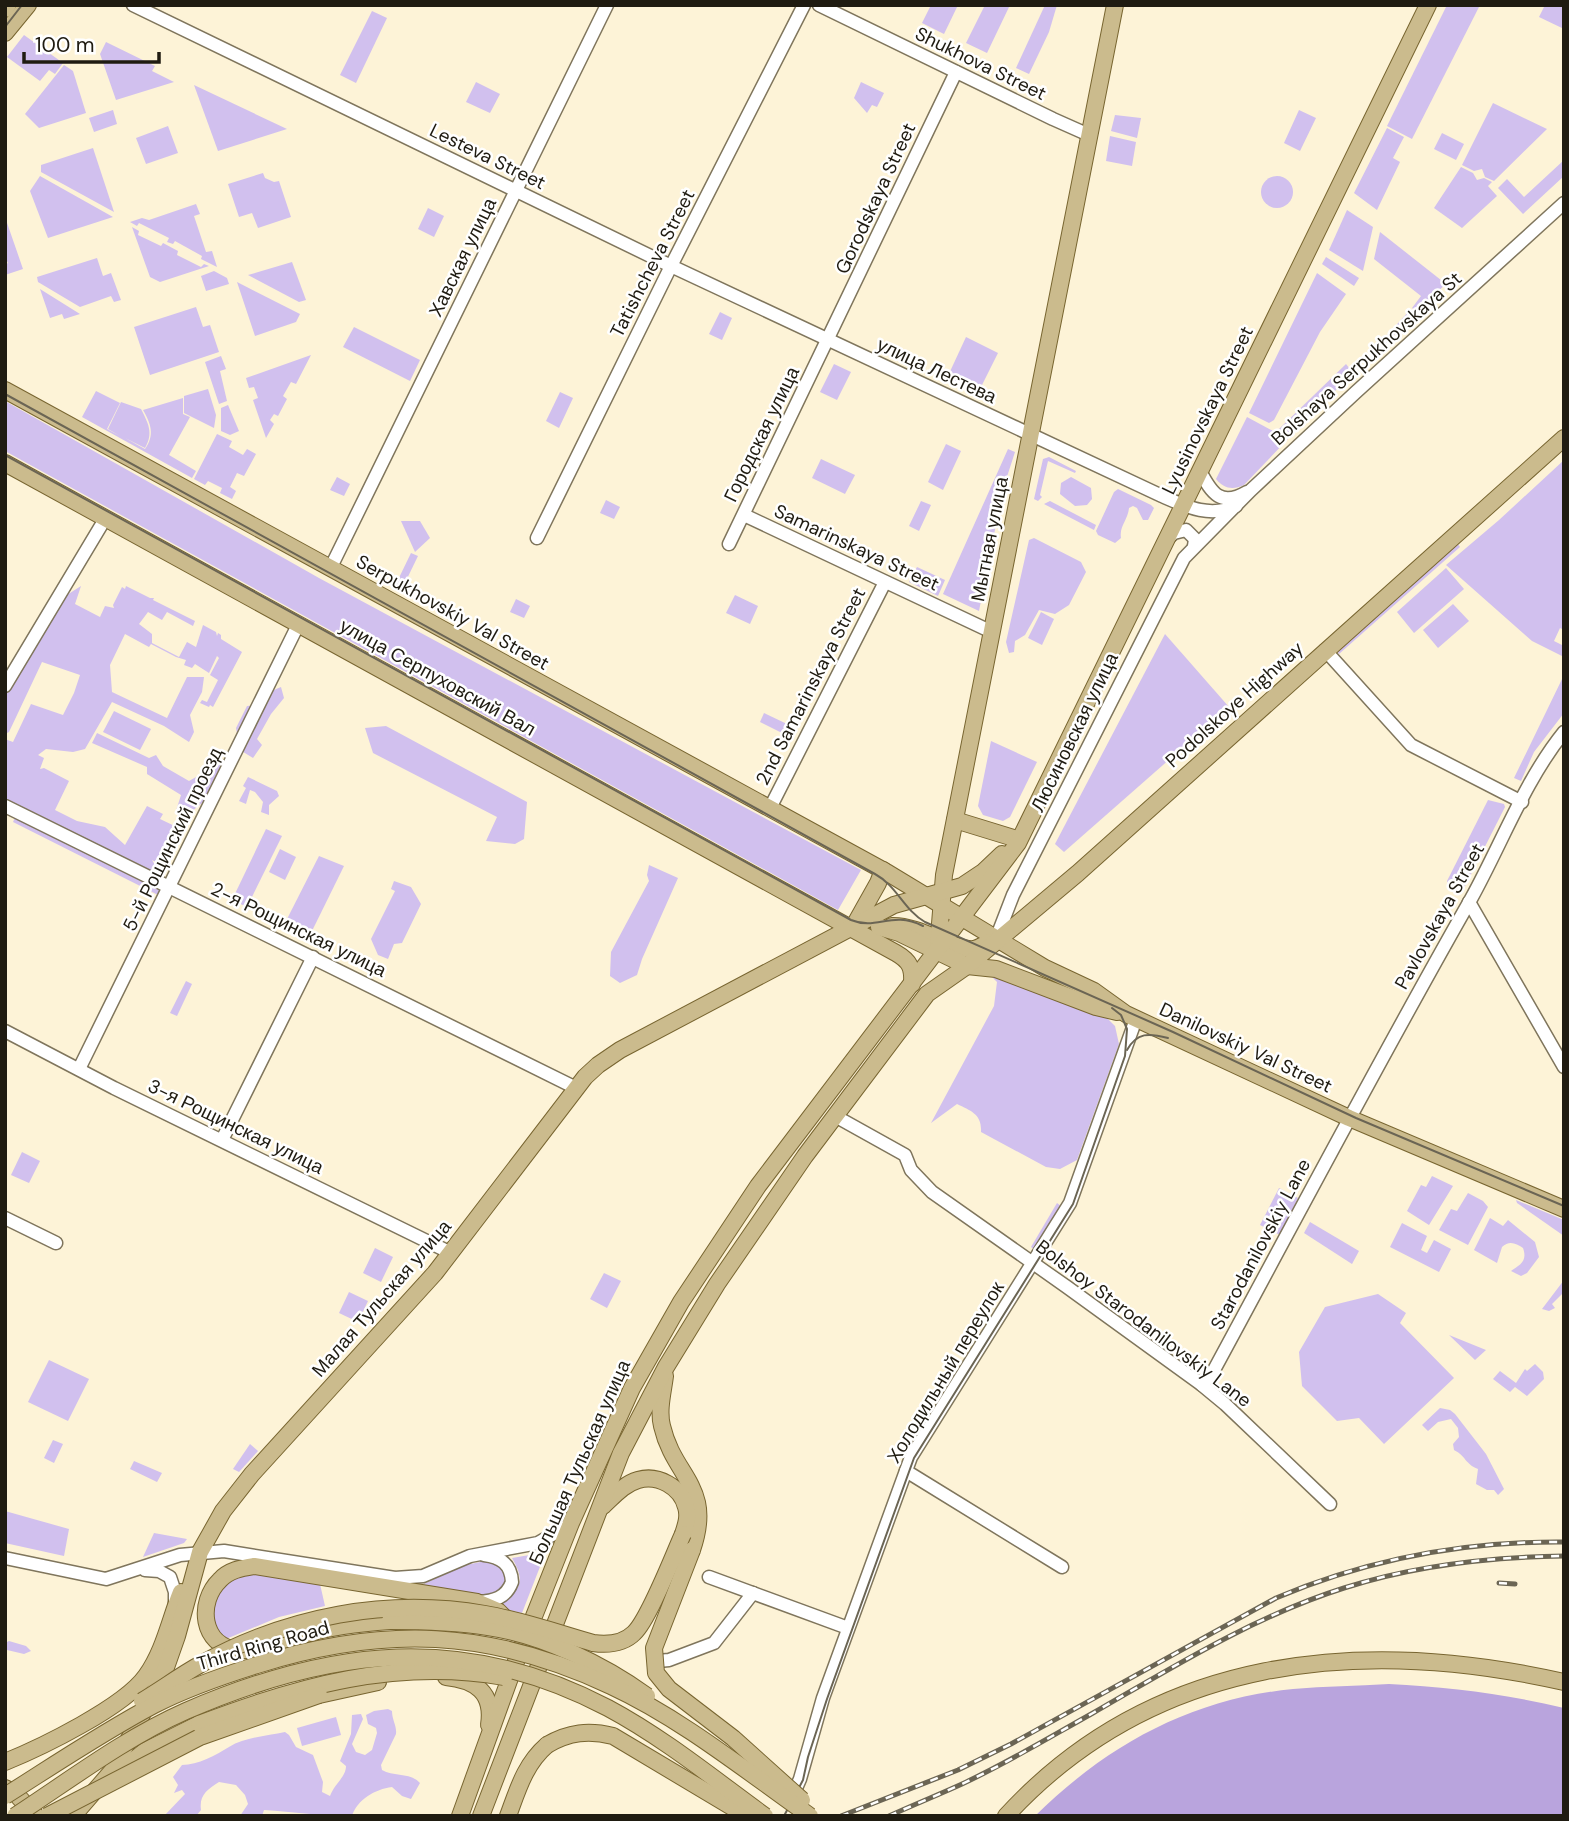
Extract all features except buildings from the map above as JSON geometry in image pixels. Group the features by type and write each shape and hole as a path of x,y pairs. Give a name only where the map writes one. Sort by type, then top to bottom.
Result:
{"main road":[{"path":"5,33 28,5"},
{"name":"Мытная улица","path":"927,994 941,943 942,899 955,820 1115,5"},
{"name":"Lyusinovskaya Street","path":"1021,836 1428,5"},
{"name":"Serpukhovskiy Val Street","path":"5,390 883,870 925,896"},
{"name":"Podolskoye Highway","path":"927,994 967,966 1078,873 1564,439"},
{"name":"улица Серпуховский Вал","path":"5,463 906,958 913,969 912,984"},
{"path":"955,820 1021,836"},
{"name":"Малая Тульская улица","path":"74,1816 112,1771 164,1673 200,1552 223,1510 242,1485 435,1273 576,1088 598,1065 620,1050 894,905 925,896 942,899 972,881 1021,836"},
{"name":"Большая Тульская улица","path":"460,1816 515,1664 571,1524 632,1388 681,1302 758,1186 941,943 1004,864 1021,836"},
{"path":"851,928 861,916 883,870"},
{"path":"942,899 962,918 1045,968 1094,991 1131,1017"},
{"path":"851,928 913,928 941,943 967,966 996,969 1096,1007 1131,1017"},
{"path":"941,943 974,949 996,939"},
{"name":"Большая Тульская улица","path":"481,1816 621,1452 666,1367 746,1241 927,994"},
{"name":"Danilovskiy Val Street","path":"1131,1017 1349,1118 1564,1209"},
{"path":"29,1781 89,1734 199,1665 266,1634 327,1616 362,1609 438,1607 488,1614 604,1645 626,1639 640,1626 683,1534 688,1516 683,1487 662,1427 661,1405 666,1367"},
{"path":"599,1510 629,1483 641,1479 663,1481 683,1487 700,1514 698,1531 654,1648 656,1673 669,1689 733,1738 819,1816"},
{"path":"5,1762 65,1733 131,1692 145,1678 200,1552"},
{"path":"515,1664 514,1632 508,1620 499,1611 477,1602 254,1566 241,1568 220,1579 208,1599 205,1611 205,1621 214,1638 239,1650 347,1625 390,1621 445,1622 491,1627 519,1634 570,1653 622,1678 709,1745"},
{"name":"Third Ring Road","path":"5,1796 104,1733 190,1688 289,1655 353,1642 386,1638 423,1638 478,1643 548,1660 614,1687 709,1745 810,1816"},
{"name":"Third Ring Road","path":"15,1816 138,1737 185,1712 293,1673 325,1665 387,1657 447,1658 503,1667 569,1690 639,1726 765,1816"},
{"path":"1006,1816 1027,1793 1068,1757 1113,1728 1155,1705 1205,1686 1273,1669 1336,1661 1404,1661 1466,1664 1564,1682"},
{"path":"1018,1816 1051,1784 1110,1740 1185,1704 1238,1686 1338,1671 1392,1670 1462,1674 1564,1692"},
{"path":"88,1800 145,1751 199,1724 300,1689 362,1676 418,1672 486,1675 569,1690"},
{"path":"47,1816 200,1737 319,1695 368,1684 412,1677 463,1679 476,1685 488,1702 490,1719 486,1744"},
{"path":"65,1733 88,1732 106,1743 114,1759 112,1771"},
{"path":"508,1816 532,1760 547,1745 565,1736 589,1732 613,1736 747,1816"},
{"path":"5,1788 16,1794 36,1816"}],"street":[{"name":"Lesteva Street","path":"133,5 828,340"},
{"name":"Хавская улица","path":"330,569 607,5"},
{"name":"Tatishcheva Street","path":"537,538 671,265 804,5"},
{"name":"Shukhova Street","path":"819,5 1089,135"},
{"name":"Gorodskaya Street","path":"828,340 956,72"},
{"name":"Bolshaya Serpukhovskaya St","path":"1236,506 1564,203"},
{"name":"улица Лестева","path":"828,340 1030,434"},
{"name":"Городская улица","path":"729,544 828,340"},
{"path":"1030,434 1184,505 1213,512 1236,506"},
{"path":"1200,471 1209,488 1226,499 1251,490"},
{"name":"Люсиновская улица","path":"996,939 1013,895 1184,558 1236,506"},
{"name":"Samarinskaya Street","path":"744,515 992,632"},
{"path":"5,686 105,519"},
{"path":"1167,540 1174,533 1186,530 1195,539 1194,546"},
{"name":"2nd Samarinskaya Street","path":"769,808 885,582"},
{"name":"5-й Рощинский проезд","path":"79,1069 298,625"},
{"path":"1325,650 1411,745 1522,802"},
{"name":"Pavlovskaya Street","path":"1349,1118 1469,902 1546,756 1564,732"},
{"name":"2-я Рощинская улица","path":"5,806 576,1088"},
{"path":"1469,902 1564,1067"},
{"path":"222,1140 313,957"},
{"name":"Холодильный переулок","path":"793,1795 823,1698 911,1457 1070,1203 1131,1017"},
{"name":"3-я Рощинская улица","path":"5,1031 451,1253"},
{"name":"Bolshoy Starodanilovskiy Lane","path":"835,1116 905,1155 911,1170 924,1185 1202,1385 1330,1504"},
{"name":"Starodanilovskiy Lane","path":"1202,1385 1214,1370 1349,1118"},
{"path":"5,1218 56,1243"},
{"path":"906,1471 1062,1567"},
{"path":"5,1558 106,1579 180,1555 200,1552 247,1553 402,1579 423,1576 470,1556 538,1543 571,1524"},
{"path":"470,1556 499,1558 505,1562 512,1575 509,1588 502,1596 488,1602 477,1602"},
{"path":"138,1569 159,1571 170,1577 175,1592 174,1608"},
{"path":"709,1577 848,1628"},
{"path":"658,1661 669,1660 714,1643 753,1593"}],"shaded area":[{"path":"931,5 958,5 944,34 922,23"},
{"path":"985,5 1010,5 987,53 966,43"},
{"path":"1045,5 1057,5 1049,32 1029,74 1016,68"},
{"path":"1447,5 1480,5 1412,139 1387,126"},
{"path":"1545,5 1564,5 1564,29 1539,17"},
{"path":"372,11 387,18 356,83 340,75"},
{"path":"24,35 63,63 55,74 49,70 40,81 7,57"},
{"path":"106,42 155,66 152,71 174,82 116,100 100,54"},
{"path":"64,65 73,71 86,113 39,128 25,114"},
{"path":"476,82 500,94 490,113 466,102"},
{"path":"861,82 884,93 877,107 872,105 867,113 854,98"},
{"path":"194,85 287,129 218,151"},
{"path":"1493,103 1547,129 1494,181 1485,177 1482,169 1474,171 1462,165"},
{"path":"113,110 117,124 94,132 89,118"},
{"path":"1299,110 1316,118 1300,151 1284,143"},
{"path":"1115,115 1141,118 1137,138 1111,131"},
{"path":"168,126 178,153 146,164 136,138"},
{"path":"1387,128 1404,137 1393,158 1400,162 1377,210 1354,193"},
{"path":"1442,133 1464,144 1456,160 1434,149"},
{"path":"1110,136 1136,142 1132,166 1106,161"},
{"path":"93,148 114,212 41,172 41,165"},
{"path":"1564,160 1564,176 1523,214 1498,188 1507,179 1524,197"},
{"path":"1461,167 1473,173 1477,180 1484,178 1492,182 1488,186 1497,196 1462,228 1434,208"},
{"path":"263,173 265,178 279,181 291,217 258,228 252,213 239,217 228,184"},
{"path":"40,176 113,217 48,238 30,191"},
{"path":"1277,176 1288,181 1293,192 1288,203 1277,208 1266,203 1261,192 1266,181"},
{"path":"196,204 200,214 194,216 206,252 212,251 217,267 175,241 173,244 167,242 169,238 139,223 137,226 130,222 142,218 149,220"},
{"path":"428,208 444,216 434,237 418,229"},
{"path":"1347,210 1373,227 1363,271 1329,250"},
{"path":"5,217 23,269 5,275 5,265 8,263 5,257"},
{"path":"132,227 139,231 138,235 178,251 177,255 201,267 204,264 209,266 160,282 150,277"},
{"path":"1380,232 1446,284 1416,311 1412,308 1421,296 1374,259"},
{"path":"1326,257 1359,278 1354,286 1322,264"},
{"path":"97,258 103,276 111,273 121,300 114,302 111,296 80,307 38,282 37,277"},
{"path":"292,262 306,300 299,302 248,275"},
{"path":"214,271 227,278 229,284 206,291 201,276"},
{"path":"1317,273 1346,294 1320,332 1274,420 1269,423 1249,413"},
{"path":"237,282 300,314 296,322 255,336"},
{"path":"40,289 80,314 64,319 62,314 50,318"},
{"path":"196,307 203,327 210,325 219,352 150,375 134,327"},
{"path":"1409,311 1413,315 1385,345 1381,342"},
{"path":"720,312 732,318 722,340 709,334"},
{"path":"354,327 420,360 410,381 343,347"},
{"path":"966,337 998,353 978,393 947,378"},
{"path":"311,355 296,384 291,382 283,396 287,399 278,416 274,414 270,420 274,424 266,438 253,400 258,398 254,387 249,388 246,378"},
{"path":"221,356 226,369 220,371 227,401 219,404 205,362"},
{"path":"834,364 851,372 837,400 820,392"},
{"path":"1346,364 1353,373 1291,435 1279,429"},
{"path":"208,389 216,415 214,428 184,413 184,396"},
{"path":"96,391 120,403 107,429 120,436 108,429 121,402 141,409 150,433 148,443 151,430 143,410 183,398 183,414 190,417 169,455 196,471 192,478 82,417"},
{"path":"560,392 573,398 559,428 546,421"},
{"path":"5,401 319,578 861,870 838,910 5,451"},
{"path":"228,405 239,431 230,435 221,431 221,408"},
{"path":"1247,417 1288,439 1244,485 1229,488 1216,479"},
{"path":"217,434 232,441 229,447 243,455 247,449 256,454 244,476 237,473 230,487 236,491 232,499 220,493 222,488 208,481 205,485 194,479"},
{"path":"946,444 961,451 943,490 928,482"},
{"path":"1008,449 1015,452 1003,489 979,611 943,594"},
{"path":"1049,457 1076,471 1075,473 1048,461 1040,495 1042,497 1038,501 1034,499 1043,459"},
{"path":"821,459 855,475 845,494 812,478"},
{"path":"1564,460 1564,630 1560,628 1554,641 1564,646 1564,657 1532,641 1446,565"},
{"path":"337,477 350,484 344,496 330,490"},
{"path":"1071,477 1091,488 1092,499 1087,505 1075,506 1060,494 1061,483"},
{"path":"1118,489 1154,508 1148,520 1143,520 1137,508 1129,508 1121,538 1115,543 1098,535 1096,531 1114,492"},
{"path":"606,500 620,507 614,519 600,513"},
{"path":"921,501 931,505 919,531 909,526"},
{"path":"1050,501 1096,525 1094,530 1044,504"},
{"path":"401,521 420,521 430,538 415,552"},
{"path":"1034,538 1081,562 1086,572 1069,605 1055,614 1039,610 1025,635 1015,641 1014,652 1009,653 1006,642 1029,540"},
{"path":"1458,544 1460,547 1339,654 1337,651"},
{"path":"411,553 418,556 402,589 395,586"},
{"path":"917,567 945,580 938,596 909,582"},
{"path":"1446,568 1464,589 1414,633 1397,612"},
{"path":"81,586 75,604 100,617 105,606 114,608 122,587 125,589 126,586 195,621 193,626 167,612 162,620 148,612 139,624 152,634 152,643 179,657 187,642 196,647 203,625 242,652 213,707 209,707 200,703 202,700 207,702 218,680 210,675 219,658 217,656 209,673 195,664 192,668 184,665 186,660 176,657 151,644 149,647 125,634 110,665 112,692 167,718 187,677 204,677 202,692 190,715 194,732 189,742 164,726 112,702 85,749 73,752 46,749 38,755 44,758 40,769 44,768 69,781 55,810 77,821 105,827 125,845 147,806 163,814 160,819 181,829 163,866 152,860 158,870 155,875 5,802 5,739 13,742 31,704 63,715 80,675 42,662 9,732 5,734 5,697 59,600"},
{"path":"735,595 758,606 750,624 726,613"},
{"path":"516,599 530,606 524,618 510,612"},
{"path":"1453,604 1469,621 1438,648 1423,630"},
{"path":"1041,612 1054,619 1042,645 1028,638"},
{"path":"1165,634 1229,707 1064,852 1055,844"},
{"path":"1563,677 1564,713 1534,752 1521,781 1514,778"},
{"path":"281,687 284,698 257,739 262,745 253,758 240,750 236,728 247,706"},
{"path":"114,711 151,729 140,750 103,732"},
{"path":"764,713 787,724 782,733 760,722"},
{"path":"386,726 527,802 524,839 515,844 486,841 497,817 373,753 365,728"},
{"path":"97,733 149,758 156,755 163,766 189,781 228,759 212,795 186,816 176,811 181,795 147,774 147,767 92,743"},
{"path":"991,741 1037,762 1010,817 1003,821 983,815 978,806"},
{"path":"248,777 277,791 279,796 269,805 269,815 261,812 263,802 255,792 250,790 246,804 239,801"},
{"path":"1488,800 1504,804 1505,807 1463,890 1459,891 1449,886 1447,881"},
{"path":"16,815 162,886 160,896 13,822"},
{"path":"266,829 282,836 247,907 232,900"},
{"path":"280,849 296,857 285,880 269,872"},
{"path":"319,856 344,866 311,933 286,921"},
{"path":"649,865 678,878 637,975 620,983 610,976 611,952 649,881"},
{"path":"394,881 411,887 421,904 402,943 394,944 388,959 378,955 371,939 395,891 391,889"},
{"path":"989,974 1106,1017 1115,1026 1119,1044 1077,1160 1060,1169 1046,1167 981,1132 978,1117 957,1104 931,1123 994,1006 997,982"},
{"path":"186,981 192,984 177,1016 170,1013"},
{"path":"22,1152 40,1161 29,1183 11,1175"},
{"path":"1432,1176 1453,1186 1429,1225 1407,1211 1421,1185 1426,1187"},
{"path":"1279,1188 1298,1198 1280,1235 1260,1225"},
{"path":"1468,1193 1488,1207 1468,1245 1439,1230 1451,1209 1457,1211"},
{"path":"1516,1200 1564,1220 1564,1236 1517,1203"},
{"path":"1057,1203 1061,1206 1036,1251 1031,1247"},
{"path":"1490,1218 1503,1226 1508,1220 1535,1242 1539,1257 1527,1273 1521,1276 1511,1271 1524,1257 1523,1248 1518,1245 1510,1243 1502,1247 1497,1263 1474,1250"},
{"path":"1310,1222 1359,1251 1352,1264 1304,1233"},
{"path":"1402,1223 1427,1236 1421,1250 1427,1253 1434,1240 1451,1249 1439,1272 1390,1247"},
{"path":"375,1248 393,1257 381,1282 363,1273"},
{"path":"604,1273 621,1281 607,1308 590,1299"},
{"path":"1564,1280 1564,1292 1552,1304 1555,1308 1549,1311 1542,1309"},
{"path":"349,1292 368,1301 358,1322 339,1313"},
{"path":"1378,1294 1406,1313 1400,1323 1454,1378 1384,1444 1359,1418 1337,1421 1302,1386 1299,1352 1325,1307"},
{"path":"1449,1335 1486,1350 1475,1360"},
{"path":"49,1360 89,1379 68,1421 28,1402"},
{"path":"1535,1364 1543,1372 1544,1379 1527,1396 1515,1387 1510,1392 1493,1379 1500,1371 1516,1383 1525,1369 1527,1371"},
{"path":"1440,1408 1455,1414 1486,1454 1504,1489 1498,1495 1494,1490 1487,1490 1476,1484 1478,1469 1454,1450 1453,1444 1459,1437 1458,1428 1451,1419 1438,1422 1428,1431 1422,1425"},
{"path":"53,1440 63,1444 54,1463 44,1458"},
{"path":"250,1444 258,1451 239,1472 233,1469"},
{"path":"134,1461 162,1473 157,1482 130,1469"},
{"path":"5,1511 69,1529 64,1556 5,1543"},
{"path":"154,1533 187,1539 184,1543 143,1557"},
{"path":"541,1553 543,1559 522,1613 499,1608 520,1582 512,1558"},
{"path":"485,1561 498,1563 507,1578 503,1588 497,1593 469,1595 422,1585 461,1566"},
{"path":"255,1572 320,1584 325,1606 279,1617 226,1639 218,1631 211,1616 216,1596 226,1579"},
{"path":"9,1641 26,1646 31,1651 24,1654 7,1650 5,1643"},
{"path":"1389,1684 1477,1692 1564,1708 1564,1816 1035,1816 1091,1768 1121,1747 1186,1715 1256,1694 1305,1688"},
{"path":"388,1709 392,1711 396,1734 381,1765 382,1770 412,1777 420,1783 411,1799 402,1796 392,1787 368,1796 354,1810 352,1816 264,1810 262,1816 240,1816 248,1804 245,1795 236,1785 219,1782 205,1793 201,1800 201,1810 196,1816 164,1816 185,1794 182,1790 174,1793 178,1785 173,1777 182,1765 207,1759 242,1741 285,1732 296,1747 313,1755 323,1782 322,1792 330,1796 346,1770 346,1766 340,1761 351,1734 352,1715 361,1714 363,1719 352,1744 356,1752 365,1755 372,1750 377,1733 376,1728 368,1724 366,1715"},
{"path":"336,1717 341,1735 302,1746 297,1728"}],"tram line":[{"path":"5,27 22,5"},
{"path":"5,394 875,874 925,922 1173,1032 1356,1118 1564,1206"},
{"path":"5,455 851,920 861,923 902,920 923,926"},
{"path":"784,1816 803,1780 827,1699 914,1458 1073,1204 1125,1056 1127,1029 1121,1015 1112,1008"},
{"path":"1127,1050 1135,1040 1144,1035 1168,1038"}],"railway":[{"path":"841,1816 958,1770 1011,1744 1276,1598 1311,1584 1381,1563 1453,1549 1564,1542"},
{"path":"889,1816 962,1784 1215,1644 1311,1600 1371,1580 1425,1568 1480,1560 1564,1556"},
{"path":"1499,1583 1515,1584"}]}
